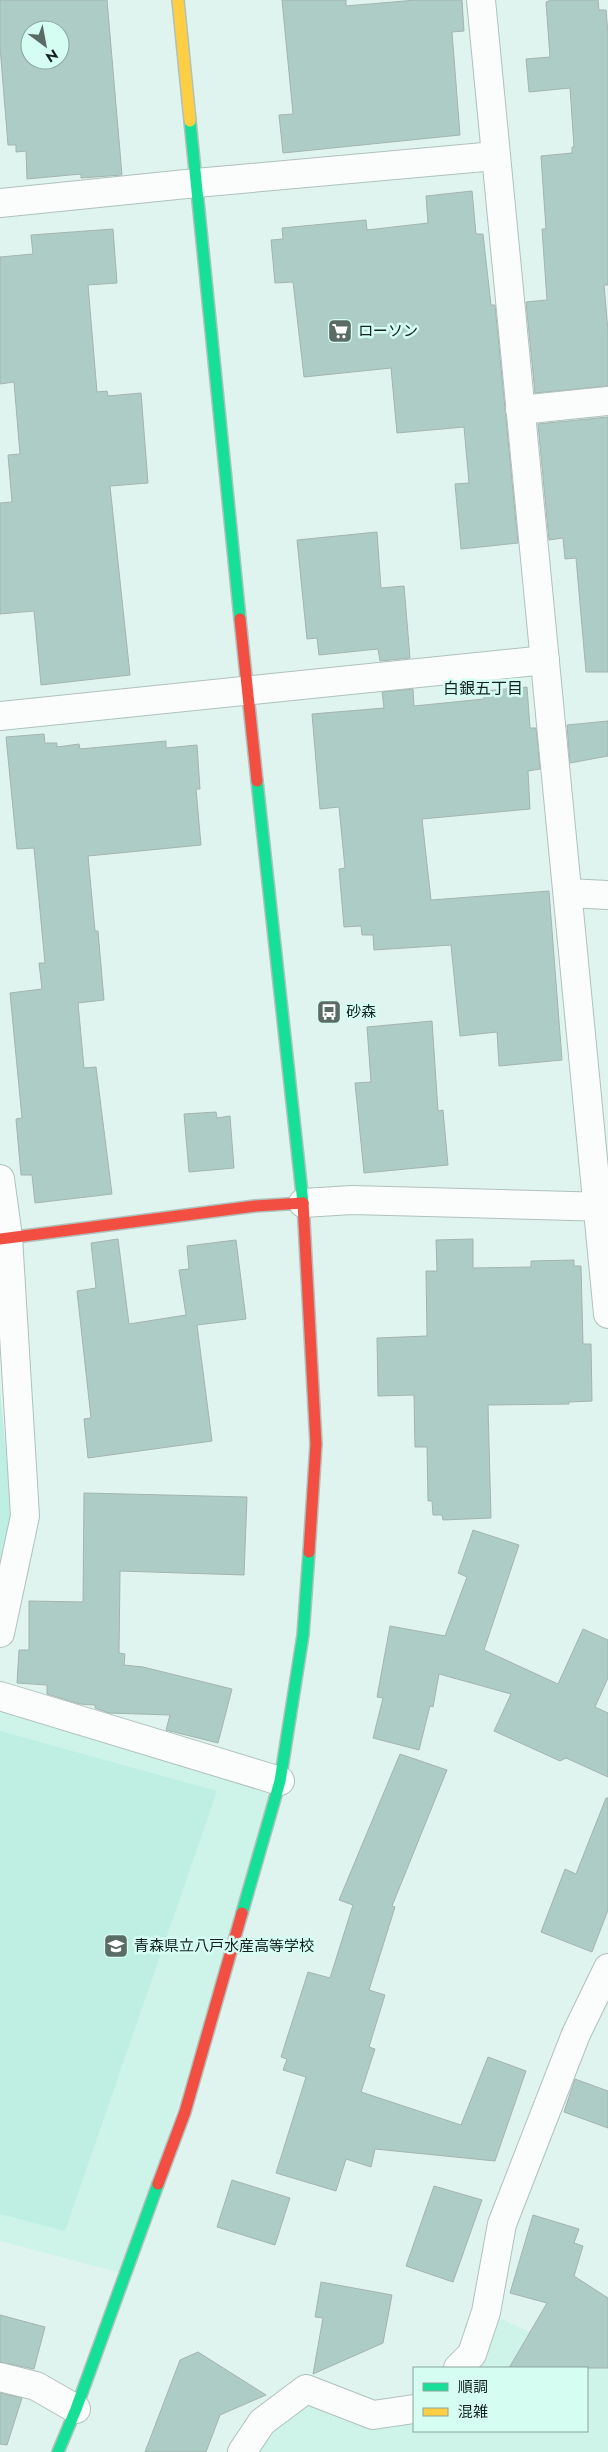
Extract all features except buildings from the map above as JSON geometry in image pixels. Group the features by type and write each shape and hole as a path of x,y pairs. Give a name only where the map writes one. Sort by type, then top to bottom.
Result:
{"street":[{"path":"58,2452 76,2409 185,2112 280,1781 303,1635 316,1444 303,1203 247,692 178,0"},
{"path":"481,0 568,893 603,1206 608,1314"},
{"path":"0,203 196,182 495,156"},
{"path":"520,410 608,401"},
{"path":"0,716 545,660"},
{"path":"568,893 608,895"},
{"path":"0,1179 25,1516 0,1633"},
{"path":"4,1238 255,1206 352,1200 603,1206"},
{"path":"0,1696 280,1781"},
{"path":"459,2367 472,2354 486,2312 502,2224 576,2034 608,1968"},
{"path":"0,2377 36,2386 76,2409"},
{"path":"242,2452 262,2422 306,2389 373,2415 413,2409"}],"shaded area":[{"path":"0,1390 12,1513 0,1573"},
{"name":"青森県立八戸水産高等学校","path":"0,1696 280,1781 125,2274 0,2241"},
{"name":"青森県立八戸水産高等学校","path":"0,1731 217,1791 65,2231 0,2214"},
{"path":"486,2312 608,2367 608,2452 242,2452 306,2389 413,2409 413,2432 588,2432 588,2367 458,2367"}],"traffic: fast":[{"path":"190,121 240,619"},
{"path":"257,781 303,1203"},
{"path":"242,1913 280,1781 303,1635 309,1552"},
{"path":"58,2452 76,2409 158,2184"}],"traffic: slow":[{"path":"178,0 190,121"}],"traffic: jam":[{"path":"240,619 257,781"},
{"path":"0,1239 255,1206 303,1203"},
{"path":"303,1203 316,1444 309,1552"},
{"path":"158,2184 185,2112 242,1913"}],"place":[{"name":"ローソン","path":"340,331"},
{"name":"砂森","path":"329,1012"},
{"name":"青森県立八戸水産高等学校","path":"116,1946"}],"district":[{"name":"白銀五丁目","path":"483,688"}]}
